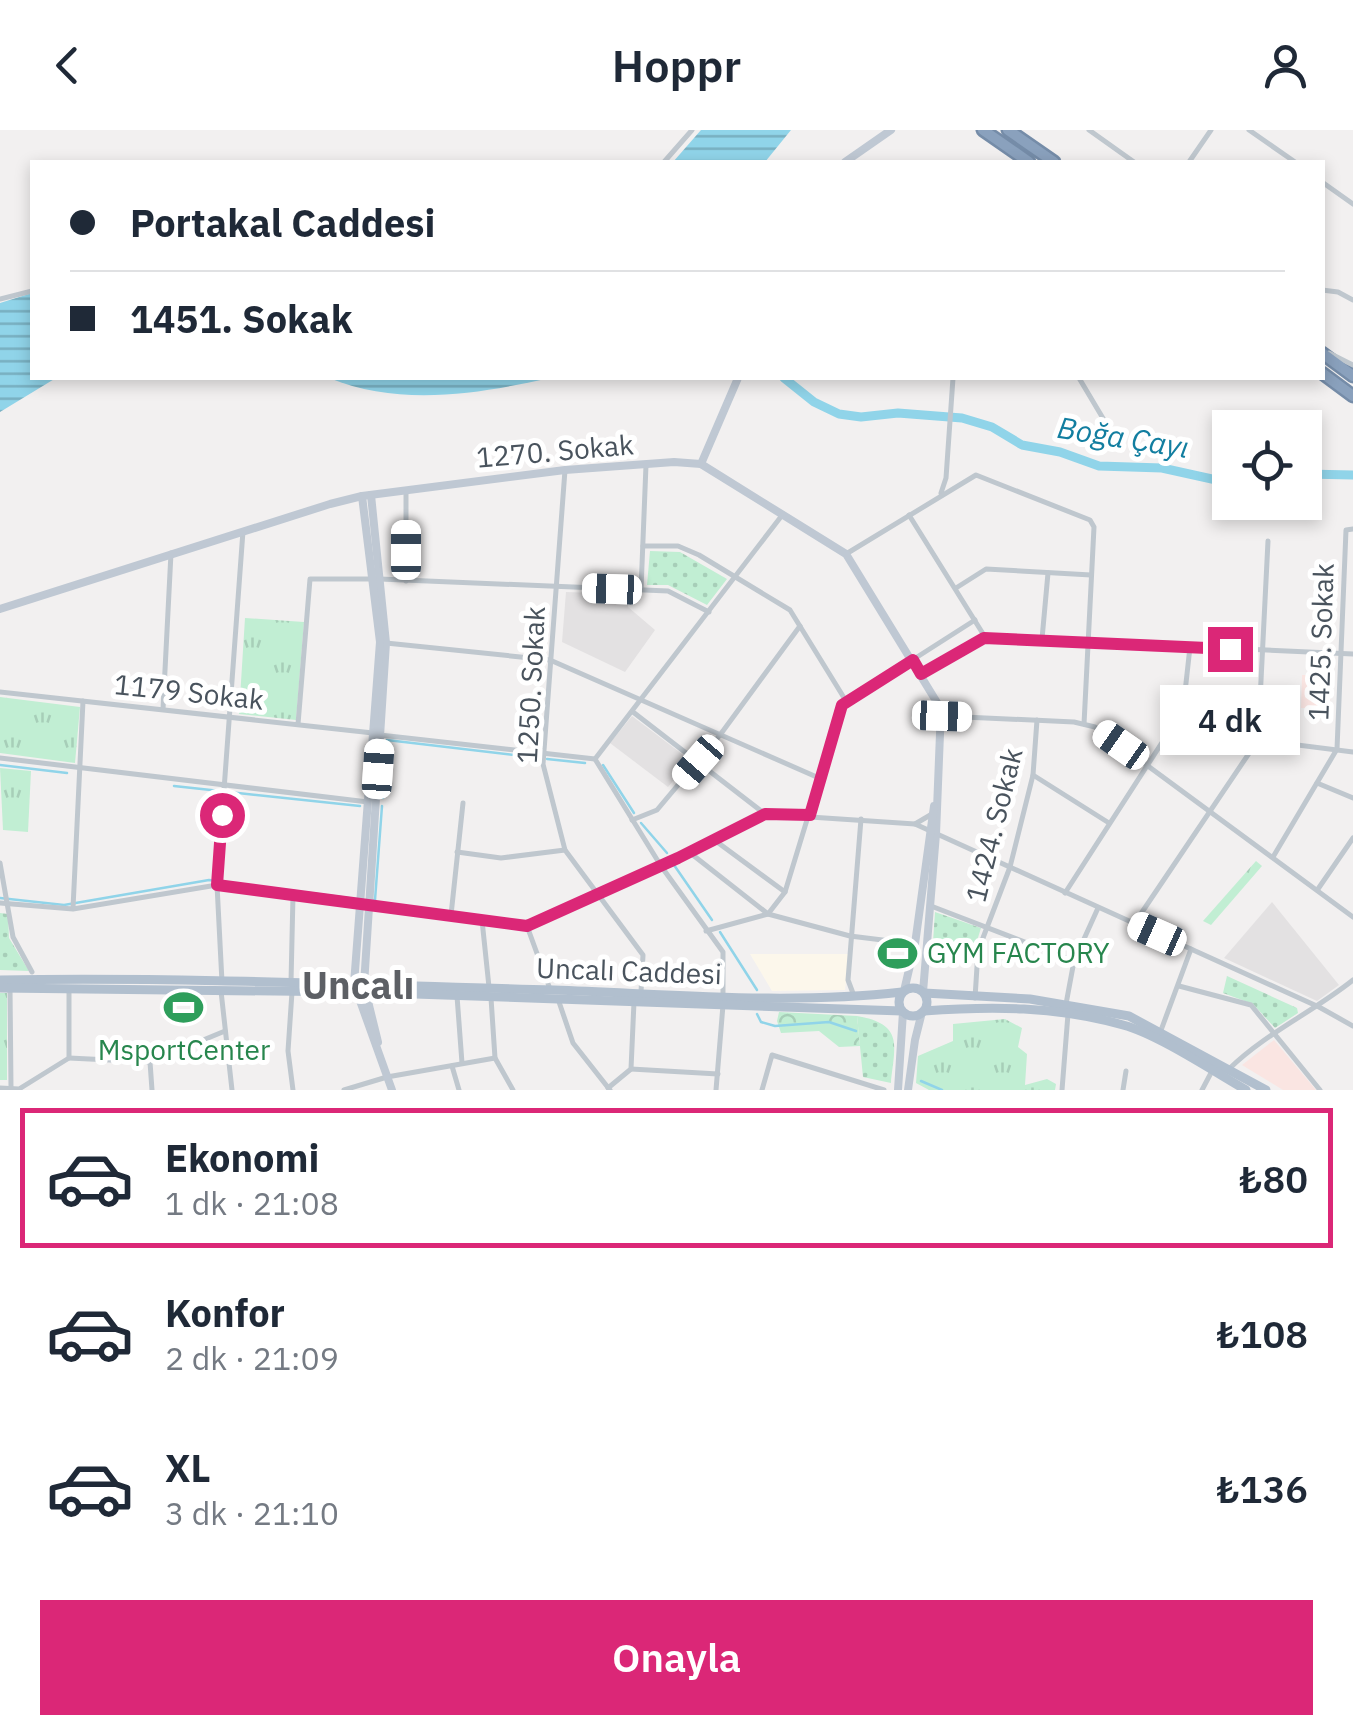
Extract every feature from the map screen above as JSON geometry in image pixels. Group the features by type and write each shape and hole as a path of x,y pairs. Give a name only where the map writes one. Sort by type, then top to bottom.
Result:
{"highway":[{"path":"983,130 1026,160"},
{"path":"1008,130 1051,160"},
{"path":"1325,353 1353,376"},
{"path":"1325,375 1353,396"}],"main road":[{"path":"0,980 359,988"},
{"path":"5,988 221,986"},
{"name":"Uncalı Caddesi","path":"359,988 457,996 490,993"},
{"name":"Uncalı Caddesi","path":"359,988 723,1001 902,1012"},
{"path":"1246,1090 1126,1025 1067,1009 1030,999 975,998 924,993 912,988 898,999 902,1012 911,1016 923,1012 1031,1008 1067,1009 1129,1016 1266,1090"},
{"name":"Uncalı Caddesi","path":"723,1001 855,998 903,992"},
{"path":"923,1012 927,1002 924,993"}],"street":[{"path":"666,160 692,130"},
{"path":"848,160 891,130"},
{"path":"1089,130 1131,160"},
{"path":"1190,160 1210,130"},
{"path":"1249,130 1291,160"},
{"path":"1325,184 1353,204"},
{"path":"1346,296 1353,285"},
{"path":"1325,291 1353,300"},
{"path":"0,299 30,292"},
{"path":"1325,352 1353,365"},
{"path":"737,380 701,464 846,554 913,660 942,716 920,945 924,993"},
{"path":"940,496 946,478 954,380"},
{"path":"1080,380 1104,420"},
{"name":"1270. Sokak","path":"0,609 366,496 565,470 674,462 701,464"},
{"path":"641,590 646,466"},
{"name":"1250. Sokak","path":"565,470 542,764 565,850 643,955 631,1069"},
{"path":"846,554 976,476 1090,520 1094,527 1084,724"},
{"path":"406,490 406,581"},
{"path":"366,496 383,643 359,988 392,1090"},
{"path":"716,1090 723,952 660,866 595,759 783,514"},
{"path":"909,515 984,638"},
{"name":"1425. Sokak","path":"1274,857 1337,750 1349,530"},
{"path":"232,1090 221,986 217,876 243,531"},
{"path":"1134,924 1258,740 1268,542"},
{"path":"643,546 678,546 790,610 846,701"},
{"path":"163,709 172,553"},
{"path":"956,588 986,569 1092,575"},
{"path":"1042,640 1048,572"},
{"path":"298,724 310,579 668,591 709,612"},
{"path":"706,932 768,914 785,892 846,701 975,620"},
{"path":"632,820 657,810 720,735 800,626"},
{"path":"921,674 984,638 1353,654"},
{"path":"383,643 550,660 820,778"},
{"path":"1065,892 1183,710 1190,647"},
{"name":"1179 Sokak","path":"0,692 595,759"},
{"path":"73,909 83,701"},
{"path":"632,712 765,814"},
{"path":"942,716 1095,727 1353,917"},
{"name":"1424. Sokak","path":"975,998 978,951 1010,868 1033,776 1038,720"},
{"path":"364,904 368,802 377,734"},
{"path":"1258,740 1353,752"},
{"path":"0,758 368,802"},
{"path":"1033,776 1110,823"},
{"path":"1317,783 1353,798"},
{"path":"903,992 920,945 928,906 932,814 938,787"},
{"path":"450,916 463,803"},
{"path":"5,901 73,909 217,885 527,926 765,814 915,824 1319,1007 1353,1026"},
{"path":"915,824 932,814"},
{"path":"855,998 848,980 861,819"},
{"path":"1318,889 1353,838"},
{"path":"713,840 785,892"},
{"path":"458,852 501,858 565,850"},
{"path":"689,852 768,914 850,936 978,951"},
{"path":"0,863 12,937 32,972"},
{"path":"293,896 288,1051 293,1090"},
{"path":"928,906 1074,960"},
{"path":"1062,1090 1074,960 1098,908"},
{"path":"482,920 495,1058 513,1090"},
{"path":"527,926 573,1043 608,1089 631,1069 718,1074"},
{"path":"1160,1033 1191,948"},
{"path":"1229,1069 1273,1032 1319,1007 1353,980"},
{"path":"1179,986 1251,1005 1320,1090"},
{"path":"5,988 17,1089"},
{"path":"69,988 69,1058"},
{"path":"457,996 462,1063"},
{"path":"898,1090 902,1012"},
{"path":"908,1090 914,1040 923,1012"},
{"path":"0,1088 17,1089 69,1058 150,1062 225,1031"},
{"path":"762,1090 772,1054 884,1090"},
{"path":"344,1090 387,1076 495,1058"},
{"path":"150,1062 152,1090"},
{"path":"452,1066 460,1090"},
{"path":"1123,1090 1126,1071"},
{"path":"1202,1090 1212,1071"}],"shaded area":[{"path":"566,592 628,594 628,607 655,630 625,672 562,642"},
{"path":"1302,675 1331,675 1330,709 1301,708"},
{"path":"632,716 690,760 668,787 610,743"},
{"path":"1272,902 1339,985 1317,1001 1224,958"},
{"path":"750,954 849,954 845,990 772,991"},
{"path":"1274,1040 1316,1090 1283,1090 1242,1065"}],"green space":[{"path":"650,551 680,552 727,579 707,605 668,585 647,585"},
{"path":"245,618 304,622 296,720 239,714"},
{"path":"0,697 80,707 75,763 0,753"},
{"path":"0,768 31,771 28,832 3,830"},
{"path":"1256,861 1262,866 1211,925 1203,921"},
{"path":"935,912 981,928 975,947 933,942"},
{"path":"0,913 8,914 9,938 29,971 0,970"},
{"path":"1227,976 1297,1008 1298,1013 1275,1028 1253,1004 1223,993"},
{"path":"0,993 7,993 7,1080 0,1080"},
{"path":"779,1012 857,1016 860,1046 839,1047 819,1031 781,1033"},
{"path":"857,1016 883,1024 893,1038 891,1083 863,1077"},
{"path":"1005,1019 1022,1028 1018,1047 1027,1054 1025,1085 1047,1079 1056,1084 1055,1090 929,1090 916,1083 918,1056 953,1041 953,1024"}],"water":[{"path":"701,130 791,130 767,160 675,160"},
{"path":"30,294 30,380 53,380 0,412 0,303"},
{"path":"335,380 540,380 439,395 356,387"}],"waterway":[{"name":"Boğa Çayı","path":"786,380 814,402 839,414 962,418 992,427 1022,445 1060,452 1099,466 1162,468 1212,479"},
{"name":"Boğa Çayı","path":"1322,474 1353,475"},
{"path":"383,798 387,740 539,758"},
{"path":"547,759 585,763"},
{"path":"0,765 67,773"},
{"path":"603,765 634,813"},
{"path":"174,786 220,791"},
{"path":"229,792 360,806"},
{"path":"371,900 375,900 382,806"},
{"path":"641,823 667,853"},
{"path":"674,865 712,920"},
{"path":"0,898 64,905 209,880 356,899"},
{"path":"720,932 757,990"},
{"path":"757,1014 761,1022 775,1026 829,1022 856,1031"},
{"path":"921,1081 942,1090"}],"place":[{"name":"GYM FACTORY","path":"897,953"},
{"name":"MsportCenter","path":"184,1007"}],"district":[{"name":"Uncalı","path":"358,986"}],"route":[{"path":"222,815 217,885 527,926 765,814 810,815 842,705 913,660 921,674 984,638 1230,649"}]}
